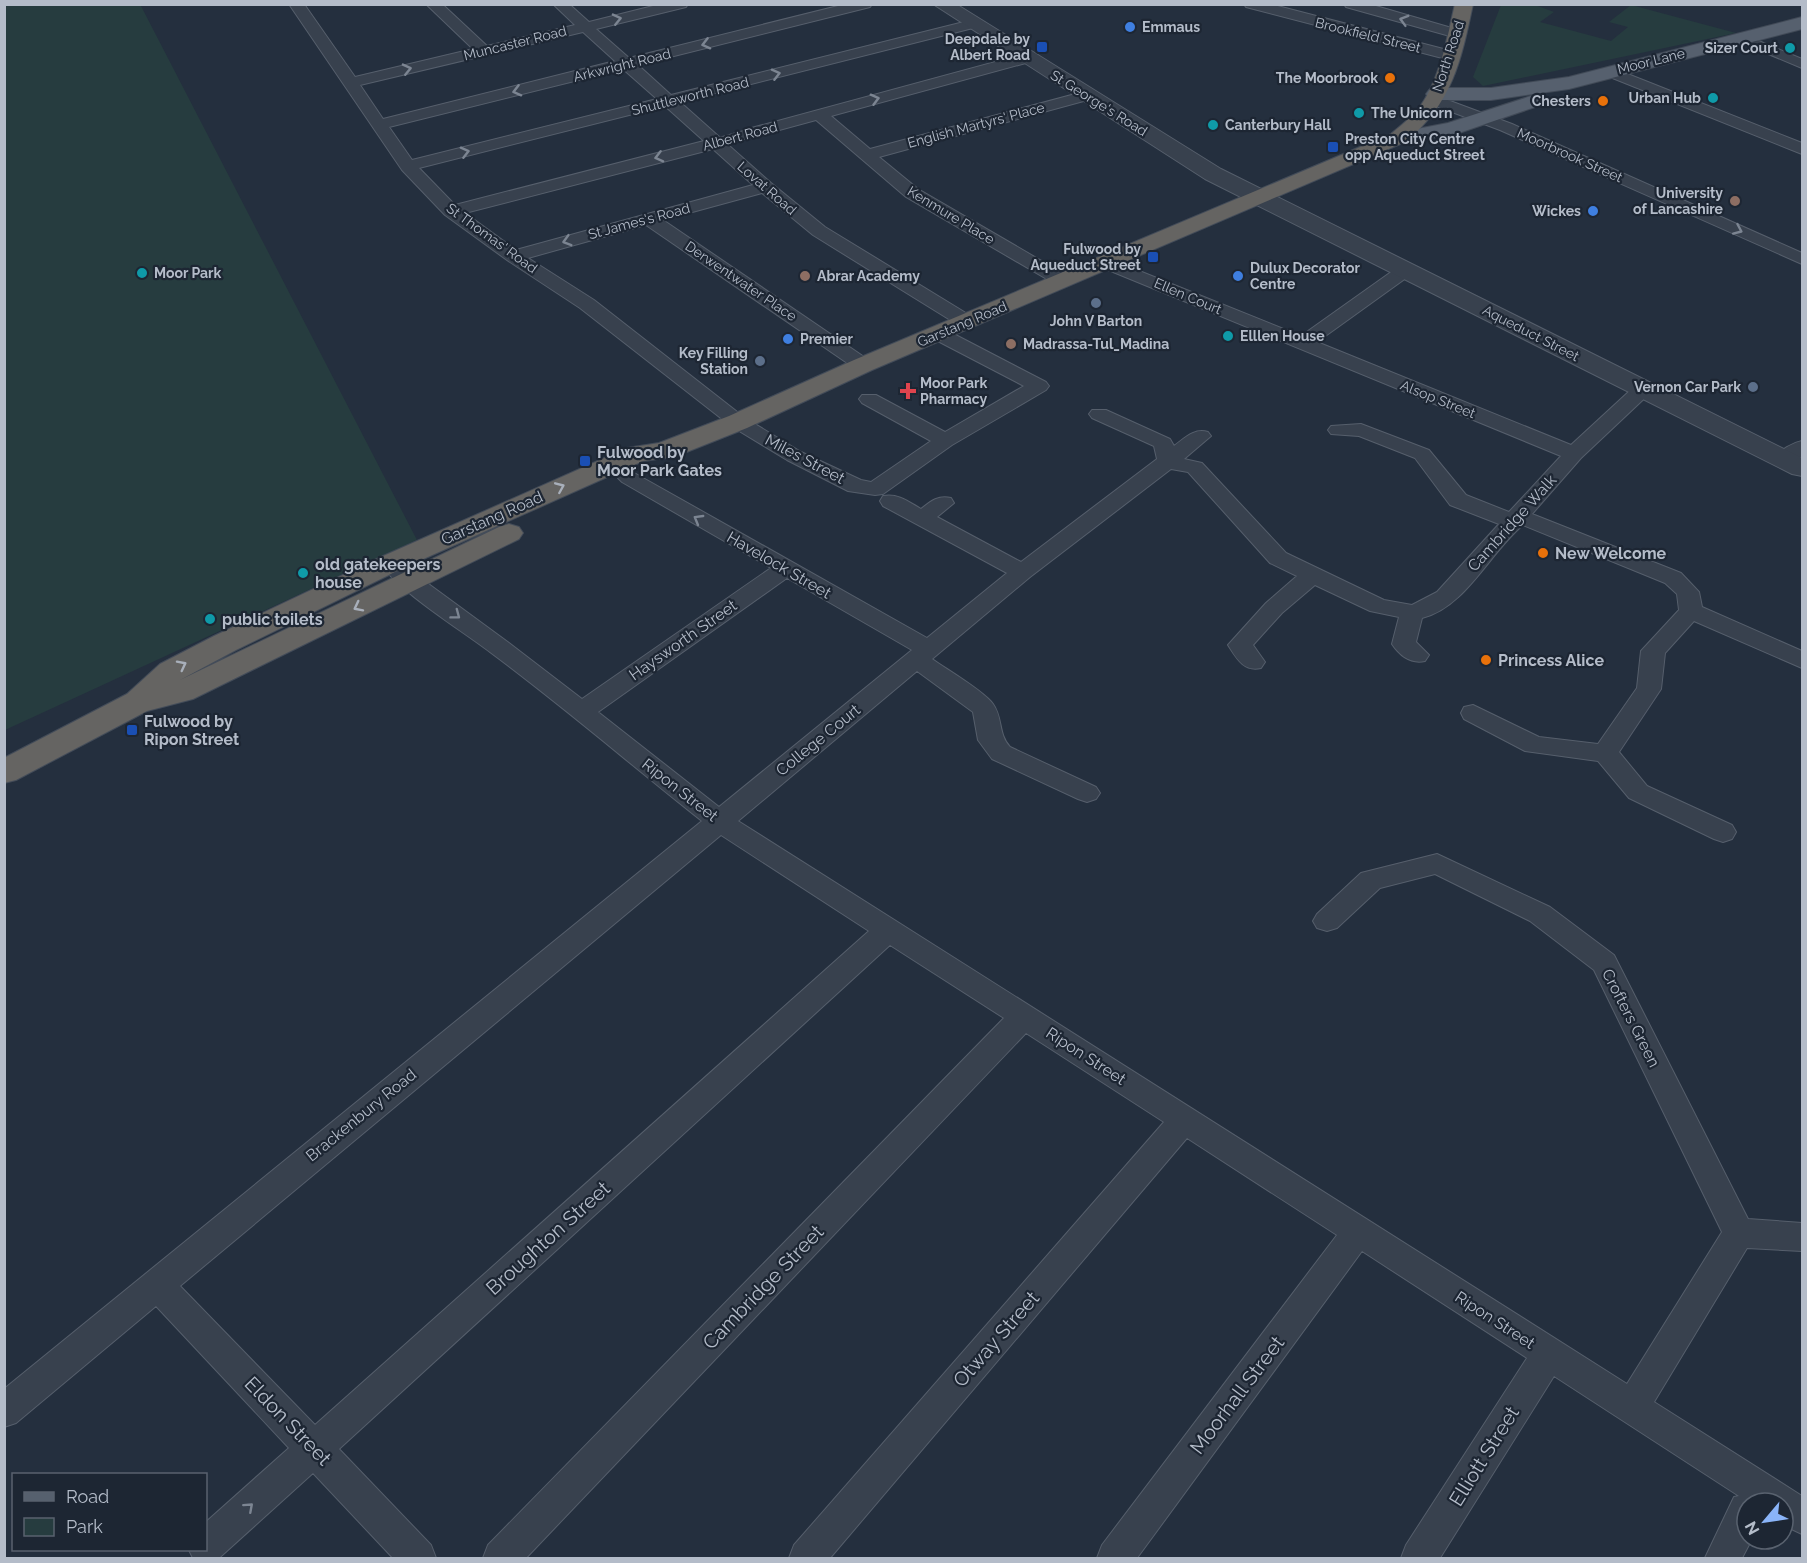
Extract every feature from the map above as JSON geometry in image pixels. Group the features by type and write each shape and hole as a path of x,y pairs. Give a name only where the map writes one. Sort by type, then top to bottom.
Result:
{"highway":[{"name":"North Road","path":"1433,100 1457,34 1464,4"},
{"name":"Moor Lane","path":"1260,197 1398,138 1416,123 1433,100"},
{"name":"Garstang Road","path":"4,772 138,702 182,692 401,572 637,454 664,451 738,422 863,365 1260,197"},
{"name":"Garstang Road","path":"401,572 628,478 654,466 664,451"}],"main road":[{"name":"Moor Lane","path":"1433,100 1569,83 1803,23"},
{"name":"Moor Lane","path":"1398,138 1452,129 1553,96 1569,83"},
{"name":"Moor Lane","path":"1433,100 1498,104 1535,101"}],"street":[{"name":"St Thomas' Road","path":"296,4 408,166 451,211 513,256 587,304 738,422"},
{"path":"433,4 484,51"},
{"name":"Lovat Road","path":"560,4 765,188 819,231 967,322"},
{"name":"Arkwright Road","path":"378,124 865,4"},
{"name":"St George's Road","path":"942,4 1085,96 1214,174 1260,197"},
{"name":"Brookfield Street","path":"1251,4 1450,55"},
{"path":"1351,4 1457,34"},
{"name":"Muncaster Road","path":"351,83 675,5"},
{"name":"Shuttleworth Road","path":"408,166 972,24"},
{"path":"1742,38 1803,64"},
{"name":"Albert Road","path":"451,211 716,143 1028,58"},
{"path":"1610,72 1803,149"},
{"name":"English Martyrs' Place","path":"867,155 1085,96"},
{"name":"Moorbrook Street","path":"1433,100 1485,118 1798,252"},
{"name":"Kenmure Place","path":"819,114 912,193 1063,281"},
{"name":"St James's Road","path":"513,256 765,188"},
{"name":"Aqueduct Street","path":"1260,197 1407,269 1642,390 1796,458"},
{"name":"Derwentwater Place","path":"648,218 863,365"},
{"name":"Ellen Court","path":"1107,263 1302,344"},
{"path":"1302,344 1407,269"},
{"path":"939,334 1039,386 945,441 883,495 1022,572"},
{"name":"Alsop Street","path":"1302,344 1574,454"},
{"name":"Cambridge Walk","path":"1412,612 1424,610 1445,597 1574,454 1642,390"},
{"path":"868,399 945,441"},
{"path":"1099,414 1163,443 1168,462 1195,466 1278,558 1311,576 1378,606 1412,612 1404,644 1417,655"},
{"name":"Miles Street","path":"738,422 794,456 856,486 883,495"},
{"path":"1338,430 1362,430 1398,442 1422,454 1443,485 1458,500 1516,519 1673,578 1688,592 1691,611"},
{"name":"College Court","path":"719,821 924,655 1022,572 1201,436"},
{"name":"Havelock Street","path":"628,478 785,569 924,655"},
{"path":"922,518 943,503"},
{"name":"Haysworth Street","path":"581,712 785,569"},
{"name":"Ripon Street","path":"401,572 501,648 719,821 1632,1407 1749,1491"},
{"path":"1253,662 1240,645 1274,608 1311,576"},
{"path":"1691,611 1803,660"},
{"path":"1605,753 1649,689 1653,651 1691,611"},
{"path":"924,655 983,707 988,716 987,735 991,744 1001,753 1087,793"},
{"path":"1473,713 1534,745 1605,753 1638,792 1723,832"},
{"name":"Brackenbury Road","path":"4,1412 719,821"},
{"name":"Crofters Green","path":"1327,921 1371,880 1437,864 1540,914 1604,963 1739,1233"},
{"name":"Broughton Street","path":"207,1545 890,929"},
{"name":"Cambridge Street","path":"501,1558 1024,1016"},
{"name":"Otway Street","path":"807,1558 1185,1119"},
{"name":"Moorhall Street","path":"1115,1558 1358,1232"},
{"path":"1632,1407 1739,1233 1803,1237"},
{"name":"Eldon Street","path":"157,1284 418,1558"},
{"name":"Elliott Street","path":"1419,1558 1549,1354"},
{"path":"1723,1558 1735,1542"}],"green space":[{"name":"Moor Park","path":"5,4 148,5 141,6 417,540 5,730"},
{"path":"1501,5 1535,5 1554,12 1540,22 1611,41 1628,27 1609,22 1631,5 1736,33 1483,86 1473,77"}],"place":[{"name":"Emmaus","path":"1130,27"},
{"name":"Deepdale by Albert Road","path":"1042,47"},
{"name":"Sizer Court","path":"1790,48"},
{"name":"The Moorbrook","path":"1390,78"},
{"name":"Urban Hub","path":"1713,98"},
{"name":"Chesters","path":"1603,101"},
{"name":"The Unicorn","path":"1359,113"},
{"name":"Canterbury Hall","path":"1213,125"},
{"name":"Preston City Centre opp Aqueduct Street","path":"1333,147"},
{"name":"University of Lancashire","path":"1735,201"},
{"name":"Wickes","path":"1593,211"},
{"name":"Fulwood by Aqueduct Street","path":"1153,257"},
{"name":"Moor Park","path":"142,273"},
{"name":"Abrar Academy","path":"805,276"},
{"name":"Dulux Decorator Centre","path":"1238,276"},
{"name":"John V Barton","path":"1096,303"},
{"name":"Elllen House","path":"1228,336"},
{"name":"Premier","path":"788,339"},
{"name":"Madrassa-Tul_Madina","path":"1011,344"},
{"name":"Key Filling Station","path":"760,361"},
{"name":"Vernon Car Park","path":"1753,387"},
{"name":"Moor Park Pharmacy","path":"908,391"},
{"name":"Fulwood by Moor Park Gates","path":"585,461"},
{"name":"New Welcome","path":"1543,553"},
{"name":"old gatekeepers house","path":"303,573"},
{"name":"public toilets","path":"210,619"},
{"name":"Princess Alice","path":"1486,660"},
{"name":"Fulwood by Ripon Street","path":"132,730"}]}
